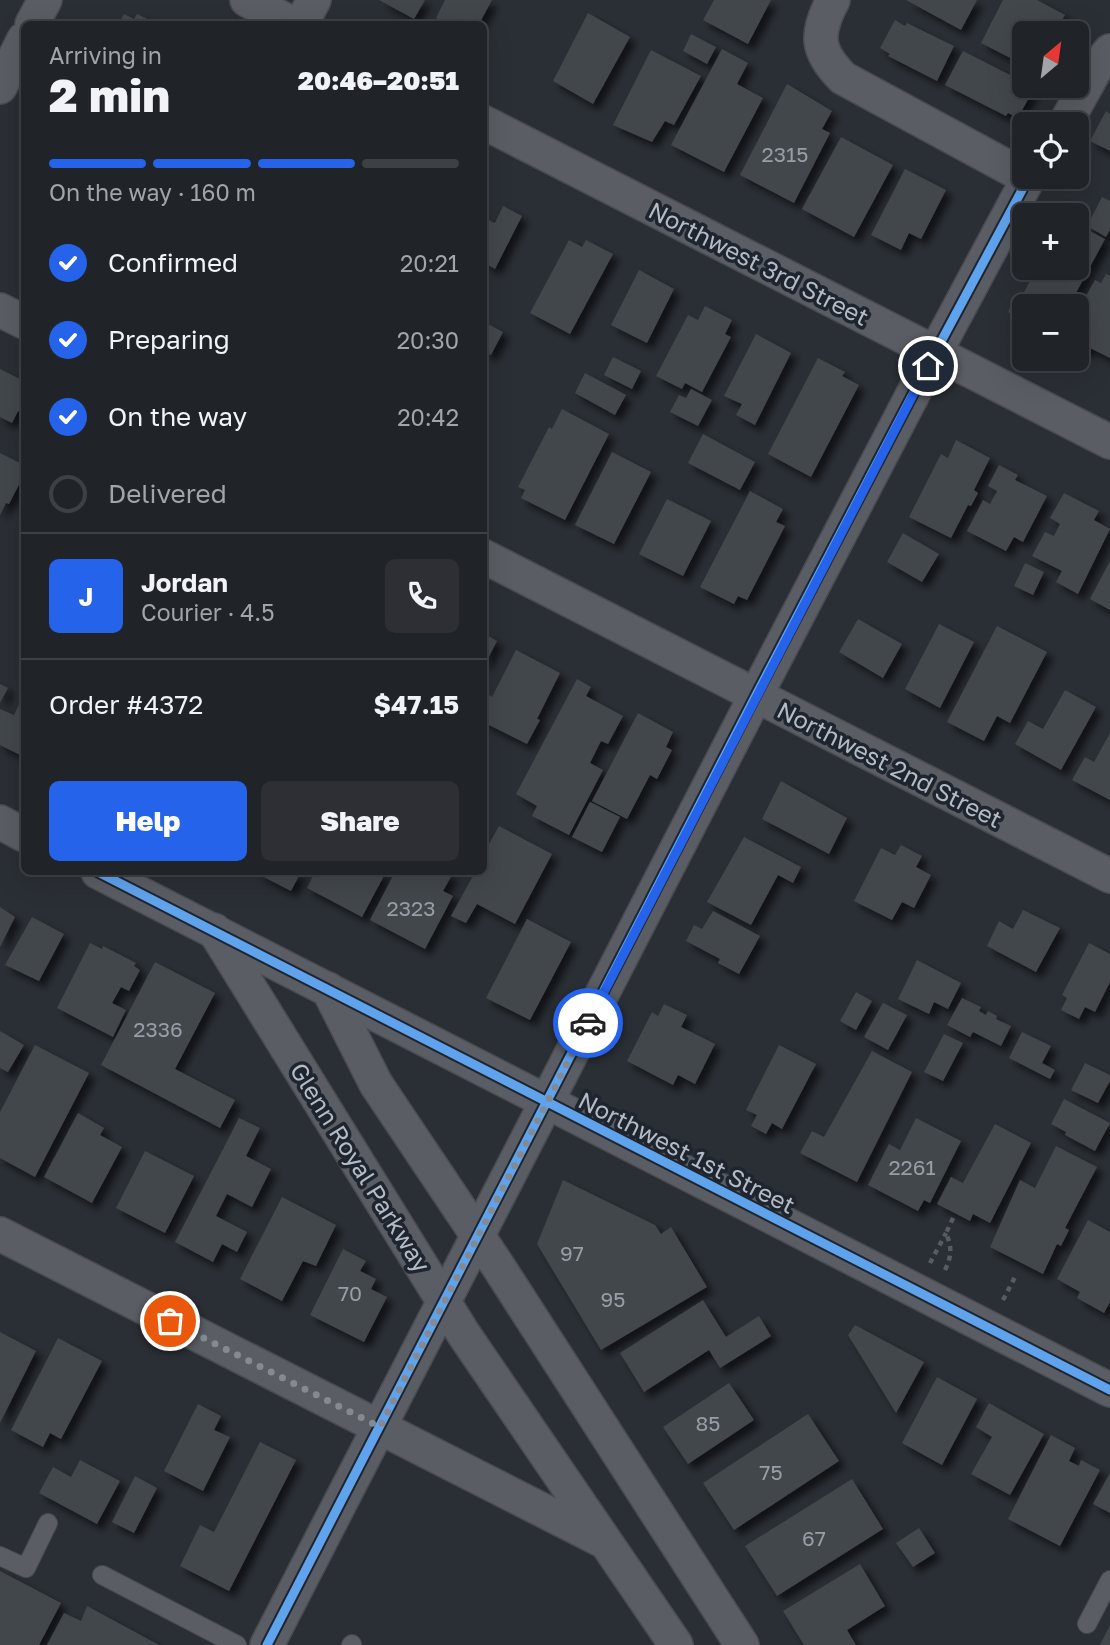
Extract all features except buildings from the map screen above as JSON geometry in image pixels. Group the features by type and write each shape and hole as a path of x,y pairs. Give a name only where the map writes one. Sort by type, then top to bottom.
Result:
{"street":[{"path":"34,21 45,0"},
{"path":"247,0 287,21"},
{"path":"302,21 313,0"},
{"path":"833,0 821,27 820,42 823,54 843,78 1012,169"},
{"path":"0,87 21,45"},
{"path":"1072,112 1096,68 1110,51"},
{"name":"Northwest 3rd Street","path":"487,124 1110,442"},
{"path":"267,1645 756,695 1021,189"},
{"path":"0,310 21,320"},
{"name":"Northwest 2nd Street","path":"487,558 1110,876"},
{"path":"0,822 21,833"},
{"name":"Northwest 1st Street","path":"104,875 1110,1390"},
{"name":"Glenn Royal Parkway","path":"214,930 463,1333 676,1645"},
{"path":"328,989 376,1084 478,1236 742,1645"},
{"path":"0,1234 607,1543"}],"lane":[{"path":"0,1556 26,1568 48,1523"},
{"path":"102,1575 236,1645"},
{"path":"1087,1624 1110,1580"}],"path":[{"path":"930,1263 955,1214"},
{"path":"945,1271 951,1255 951,1245 946,1233"},
{"path":"1003,1301 1015,1277"}],"cycle path":[{"path":"267,1645 756,695 1023,189"},
{"path":"104,875 1110,1390"}],"way so far":[{"path":"170,1321 380,1427 588,1023"}],"route":[{"path":"588,1023 928,366"}]}
